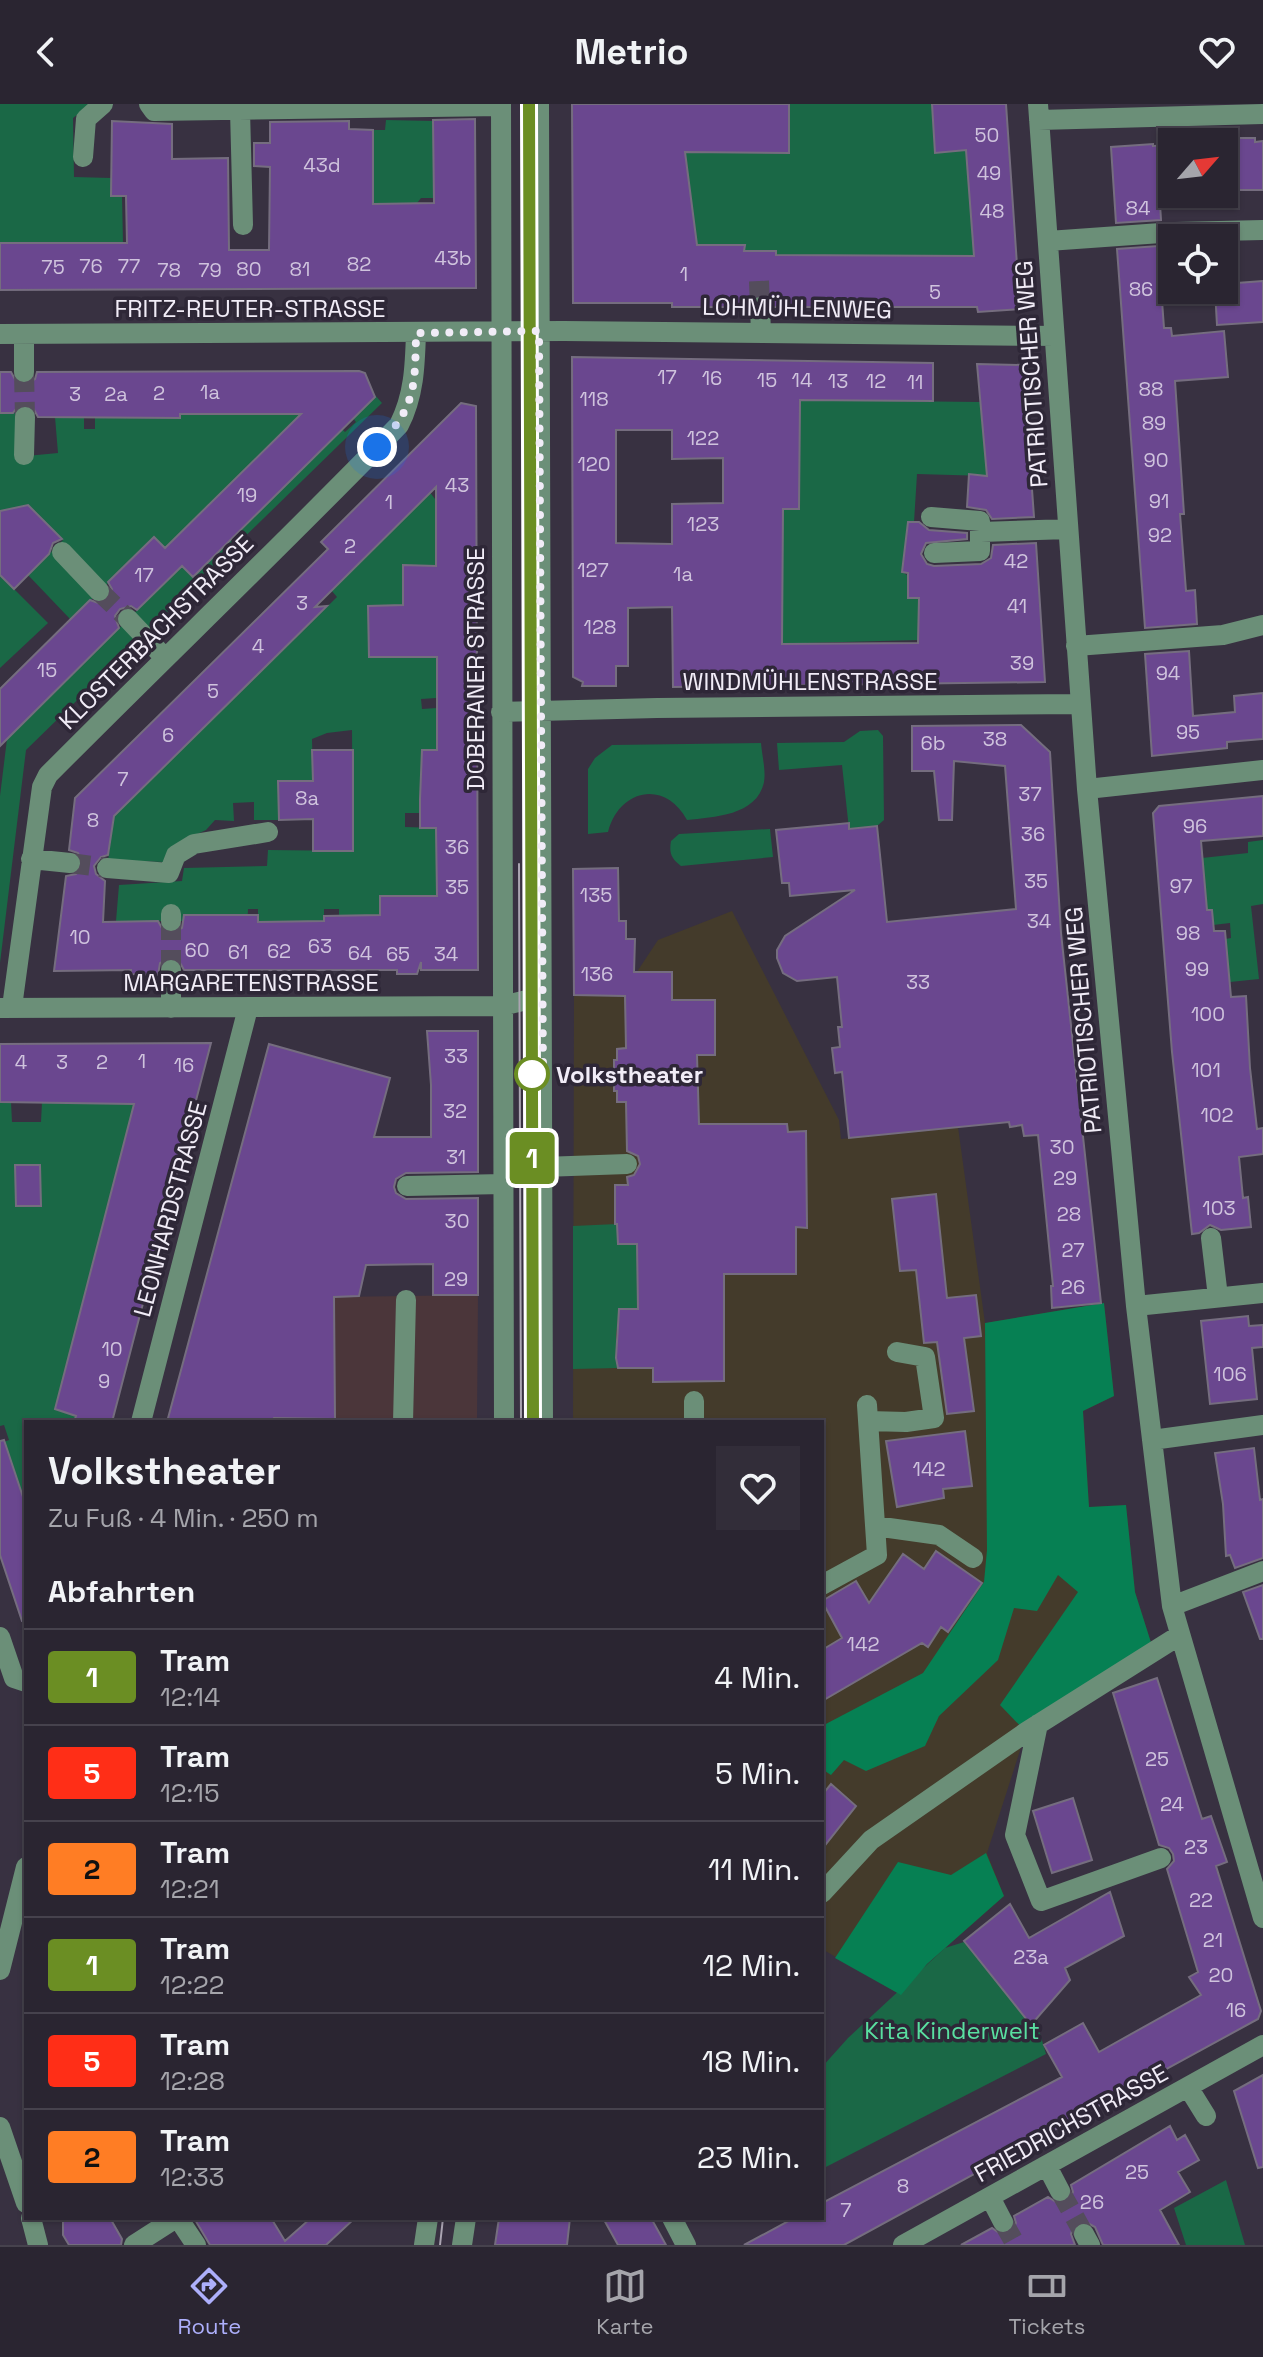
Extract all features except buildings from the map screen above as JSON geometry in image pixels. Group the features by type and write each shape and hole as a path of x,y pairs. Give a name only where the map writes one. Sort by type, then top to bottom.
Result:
{"street":[{"path":"83,157 86,119 103,104"},
{"path":"149,104 154,111 203,107 240,110 501,105"},
{"path":"539,104 543,1420"},
{"name":"DOBERANER STRASSE","path":"501,105 504,1420"},
{"path":"240,110 243,225"},
{"path":"1038,112 1263,114"},
{"name":"PATRIOTISCHER WEG","path":"1038,112 1088,797 1136,1306 1172,1606 1263,1918"},
{"path":"1048,241 1175,232 1263,230"},
{"path":"760,307 761,333"},
{"path":"501,332 539,331"},
{"name":"LOHMÜHLENWEG","path":"539,331 1054,336"},
{"name":"FRITZ-REUTER-STRASSE","path":"0,334 501,332"},
{"name":"KLOSTERBACHSTRASSE","path":"6,1007 42,787 48,775 293,535 399,425 409,405 413,384 416,333"},
{"path":"24,334 24,372"},
{"path":"24,455 25,417"},
{"path":"931,517 980,521 981,532 980,551 934,553"},
{"path":"981,532 1068,529"},
{"path":"62,552 99,591"},
{"path":"128,619 165,658"},
{"path":"1076,646 1223,635 1263,625"},
{"name":"WINDMÜHLENSTRASSE","path":"501,712 1080,704"},
{"path":"1088,797 1263,770"},
{"path":"107,868 169,873 176,855 194,844 268,832"},
{"path":"31,859 70,863"},
{"path":"171,970 171,1008"},
{"path":"502,1006 531,999 541,990"},
{"name":"MARGARETENSTRASSE","path":"6,1007 502,1006"},
{"name":"LEONHARDSTRASSE","path":"142,1420 248,1008"},
{"path":"543,1167 627,1164"},
{"path":"407,1186 503,1184"},
{"path":"1211,1238 1218,1297"},
{"path":"1136,1306 1263,1293"},
{"path":"403,1420 406,1300"},
{"path":"824,1584 877,1555 868,1413 906,1422 934,1418 925,1357 897,1352"},
{"path":"694,1401 694,1420"},
{"path":"1152,1440 1263,1425"},
{"path":"875,1526 939,1535 973,1558"},
{"path":"1172,1606 1263,1571"},
{"path":"824,1891 871,1840 1038,1724 1180,1635"},
{"path":"0,1637 14,1678 24,1681"},
{"path":"1038,1724 1015,1835 1041,1901 1161,1858"},
{"path":"0,1970 24,1875"},
{"name":"FRIEDRICHSTRASSE","path":"903,2245 1263,2045"},
{"path":"1188,2087 1206,2116"},
{"path":"0,2127 24,2197"},
{"path":"1047,2166 1060,2191"},
{"path":"990,2197 1003,2222"},
{"path":"32,2220 38,2245"},
{"path":"178,2220 196,2245"},
{"path":"424,2245 428,2220"},
{"path":"462,2245 466,2220"},
{"path":"673,2220 686,2245"},
{"path":"134,2245 151,2225"}],"shaded area":[{"path":"732,911 839,1120 841,1139 958,1127 985,1323 1104,1303 1114,1396 1083,1411 1089,1507 1126,1505 1135,1592 1154,1652 1026,1732 987,1853 1004,1896 927,1964 901,1995 824,1950 824,1420 573,1420 574,995 621,996 658,940"},
{"path":"269,1044 390,1078 334,1286 334,1297 478,1295 477,1420 168,1420"}],"green space":[{"path":"0,104 91,104 73,118 74,177 111,178 111,195 122,196 123,243 0,243"},
{"path":"789,104 963,104 975,272 945,255 886,258 776,255 776,251 744,251 744,245 697,245 685,152 789,153"},
{"path":"386,120 433,121 434,198 421,198 388,240 269,241 271,213 360,213 373,200 373,130 385,130"},
{"path":"374,394 382,403 26,750 0,963 0,796 7,739 182,566 194,577 342,429 345,432 356,422 353,418 372,400"},
{"path":"800,400 980,402 987,476 917,474 914,522 908,522 903,572 908,576 908,598 918,598 918,640 768,644 783,509 799,509"},
{"path":"0,413 16,413 16,457 58,453 55,417 84,416 84,429 95,429 95,416 180,418 180,414 301,414 165,548 154,538 71,620 28,575 63,540 28,505 0,511"},
{"path":"425,486 435,499 435,506 438,506 436,565 403,565 403,572 437,657 436,698 421,699 422,709 437,708 437,750 422,750 421,760 437,798 420,799 420,813 405,813 405,827 437,828 438,908 380,918 339,916 339,909 324,909 324,921 258,922 258,909 248,909 247,932 232,915 185,915 184,921 116,921 119,885 182,881 184,868 267,866 268,850 353,851 352,730 327,733 312,739 313,781 278,781 279,820 254,820 254,802 233,803 234,821 215,820 206,830 182,841 164,862 108,860 114,816 337,597 331,590"},
{"path":"0,575 48,623 0,668"},
{"path":"878,730 883,736 884,820 877,826 849,829 842,765 779,770 777,743 844,742 860,731"},
{"path":"761,743 764,782 753,802 743,808 721,816 687,820 678,807 667,799 655,794 643,794 622,806 608,832 588,834 588,769 595,758 612,745"},
{"path":"770,829 773,857 681,866 671,852 671,841 679,834"},
{"path":"1263,840 1263,904 1251,906 1259,979 1230,982 1228,961 1216,962 1214,941 1231,938 1230,923 1213,925 1207,910 1202,858 1248,853 1248,842"},
{"path":"150,1080 116,1175 137,1181 133,1195 112,1190 55,1409 76,1416 75,1420 24,1420 24,1500 4,1442 9,1440 4,1425 0,1426 0,1102 11,1102 12,1122 41,1122 42,1102"},
{"path":"617,1224 618,1244 637,1244 638,1309 619,1310 616,1336 618,1368 573,1369 573,1226"},
{"path":"1104,1303 1114,1396 1083,1411 1089,1507 1126,1505 1135,1592 1154,1652 1026,1732 1000,1705 1078,1592 1058,1575 1037,1611 1014,1608 998,1660 939,1716 925,1746 866,1771 844,1760 831,1775 824,1770 824,1725 923,1673 984,1582 987,1550 985,1323"},
{"path":"986,1853 1004,1896 927,1964 901,1995 835,1958 898,1862 951,1875"},
{"name":"Kita Kinderwelt","path":"964,1942 1031,2024 1036,2020 1046,2054 824,2168 824,2065 848,2038 945,1948"},
{"path":"1226,2180 1245,2245 1186,2245 1174,2208"}],"tunnel":[{"path":"759,281 760,307"},
{"path":"24,372 25,417"},
{"path":"99,591 128,619"},
{"path":"70,863 107,868"},
{"path":"171,921 171,970"},
{"path":"1060,2191 1084,2234"},
{"path":"1003,2222 1016,2245"}],"tram line":[{"path":"529,104 533,1420"},
{"name":"1","path":"529,104 533,1420"},
{"path":"519,864 521,1420"},
{"path":"440,2245 443,2220"}],"place":[{"name":"Volkstheater","path":"532,1074"}],"route":[{"path":"377,447 399,425 409,405 416,333 539,331 543,1078 532,1074"}]}
